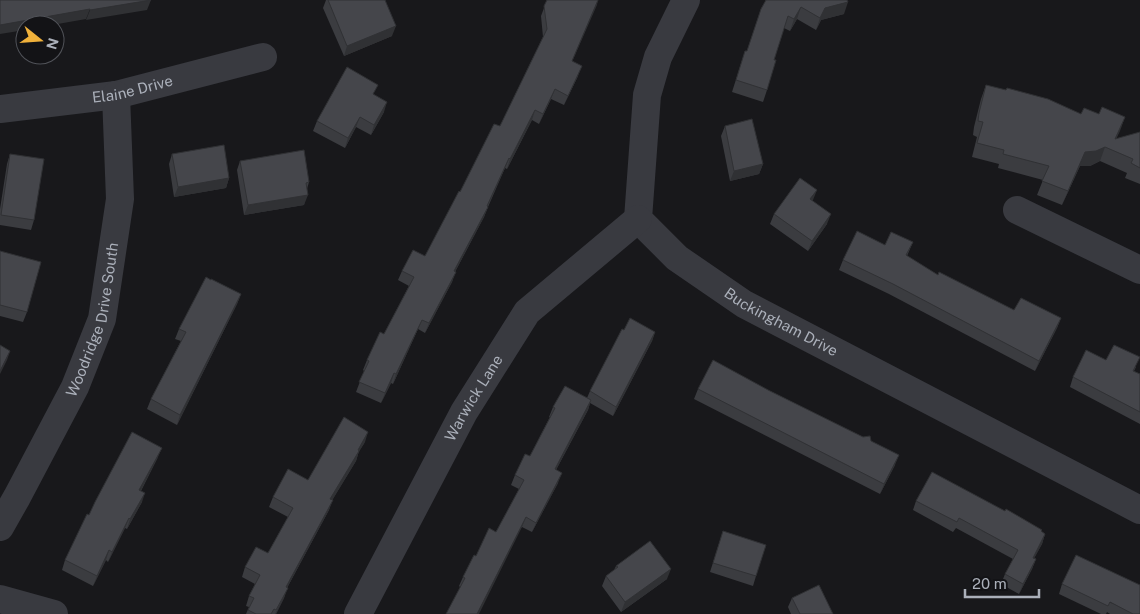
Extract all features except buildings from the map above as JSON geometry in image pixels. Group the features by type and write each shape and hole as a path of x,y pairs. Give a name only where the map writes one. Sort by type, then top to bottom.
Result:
{"street":[{"path":"638,219 647,95 658,57 686,0"},
{"name":"Elaine Drive","path":"0,109 116,95 263,57"},
{"name":"Woodridge Drive South","path":"0,527 75,387 102,319 120,199 116,95"},
{"path":"1017,210 1140,270"},
{"name":"Buckingham Drive","path":"638,219 677,258 744,304 1140,510"},
{"name":"Warwick Lane","path":"358,614 464,412 526,312 638,219"},
{"path":"0,599 54,614"}]}
